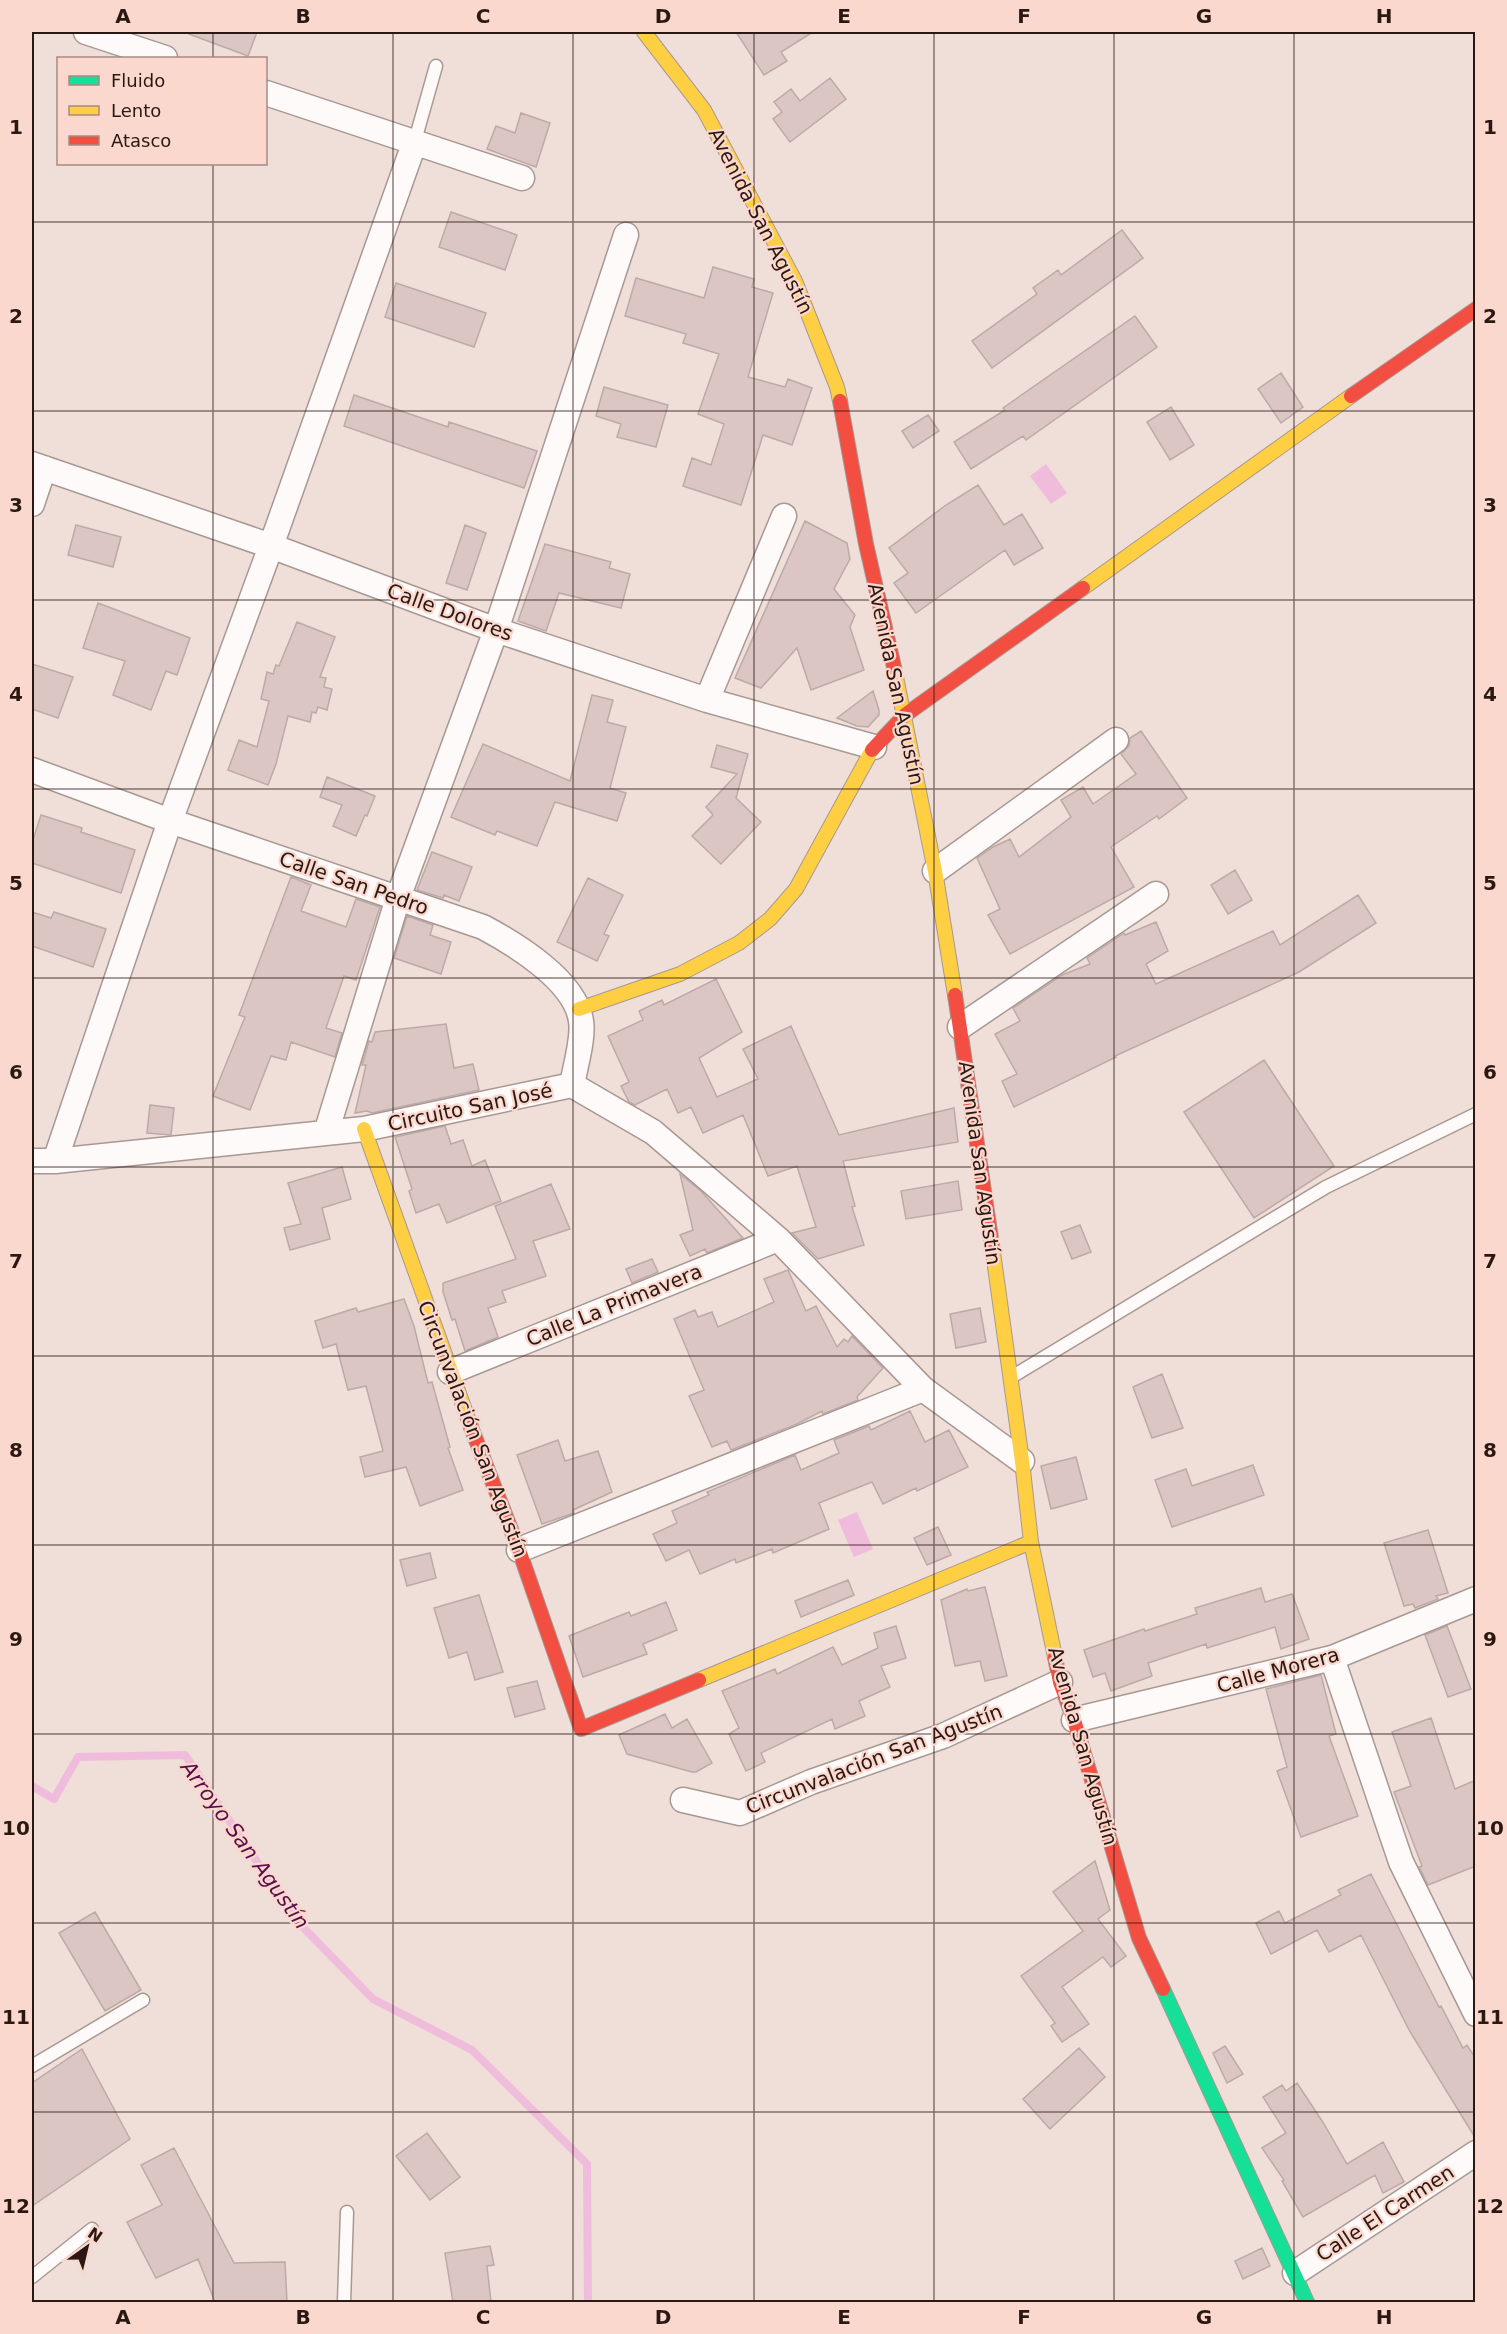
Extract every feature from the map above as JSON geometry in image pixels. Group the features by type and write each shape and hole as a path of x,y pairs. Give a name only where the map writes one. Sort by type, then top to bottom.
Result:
{"street":[{"path":"86,32 162,57"},
{"name":"Avenida San Agustín","path":"644,32 705,110 795,281 837,387 866,544 904,715 935,871 960,1026 1022,1461 1031,1542 1060,1682 1074,1720 1139,1938 1307,2302"},
{"path":"267,93 522,178"},
{"path":"55,1161 170,821 414,144"},
{"path":"326,1133 398,898 496,630 626,235"},
{"path":"572,1085 582,1024 579,1009 680,974 739,943 770,919 796,889 874,747 904,715 1426,342 1476,309"},
{"path":"32,504 38,466"},
{"name":"Calle Dolores","path":"38,466 271,546 496,630 707,700 874,747"},
{"path":"707,700 784,516"},
{"path":"935,871 1116,740"},
{"name":"Calle San Pedro","path":"32,770 170,821 483,927 516,945 563,987 579,1009"},
{"path":"960,1026 1156,894"},
{"name":"Circuito San José","path":"32,1161 55,1161 364,1130 572,1085 654,1132 778,1239 923,1389 1022,1461"},
{"name":"Circunvalación San Agustín","path":"364,1130 450,1372 519,1550 581,1729 1031,1542"},
{"name":"Calle La Primavera","path":"450,1372 778,1239"},
{"path":"519,1550 923,1389"},
{"name":"Calle Morera","path":"1074,1720 1332,1659 1476,1599"},
{"path":"1332,1659 1401,1862 1476,2013"},
{"name":"Circunvalación San Agustín","path":"683,1800 740,1813 811,1782 943,1736 1060,1682"},
{"name":"Calle El Carmen","path":"1295,2272 1476,2153"}],"lane":[{"path":"414,144 436,66"},
{"path":"1010,1378 1326,1187 1476,1114"},
{"path":"32,2066 143,2000"},
{"path":"344,2302 347,2212"},
{"path":"32,2277 92,2229"}],"shaded area":[{"path":"1046,464 1067,493 1051,504 1030,476"},
{"path":"857,1512 873,1549 854,1557 838,1520"}],"building":[{"path":"190,32 257,32 248,56 189,34"},
{"path":"736,32 813,32 781,52 787,61 764,75"},
{"path":"830,78 846,99 790,142 773,119 782,112 774,102 791,89 800,101"},
{"path":"521,113 550,123 536,167 487,149 496,126 515,133"},
{"path":"451,212 517,235 505,270 439,247"},
{"path":"1122,230 1143,258 992,368 972,341 1037,294 1033,288 1058,270 1061,275"},
{"path":"713,267 754,279 752,287 773,293 748,377 785,387 788,379 812,388 792,445 763,435 741,505 683,486 692,458 711,465 724,424 698,414 719,354 683,343 686,334 625,316 636,278 704,298"},
{"path":"396,283 486,313 474,347 385,317"},
{"path":"1135,316 1157,347 1026,440 1023,436 971,469 954,442 1005,410 1003,408"},
{"path":"1281,373 1303,407 1281,423 1258,389"},
{"path":"604,387 668,405 656,447 617,437 621,424 596,416"},
{"path":"354,395 448,427 449,422 537,451 524,488 344,426"},
{"path":"1171,407 1194,445 1170,460 1147,422"},
{"path":"928,415 939,431 913,448 902,431"},
{"path":"978,485 1004,525 1022,514 1043,548 1014,565 1005,550 916,613 894,583 908,573 889,548 946,505"},
{"path":"805,521 847,543 850,559 834,589 855,615 850,627 864,670 811,690 797,648 761,688 735,678"},
{"path":"76,525 121,537 113,567 68,555"},
{"path":"465,525 486,533 467,590 446,583"},
{"path":"545,544 611,562 609,568 630,574 621,608 559,593 546,631 518,621"},
{"path":"98,603 190,638 177,675 166,671 151,710 113,695 125,661 83,648"},
{"path":"297,622 335,637 320,677 326,678 324,687 332,689 327,710 318,707 316,713 312,712 310,722 288,716 276,764 268,785 228,770 239,740 257,747 269,701 261,699 267,672 273,674 276,665 279,666"},
{"path":"32,664 73,677 58,718 32,709"},
{"path":"873,691 879,715 868,727 857,726 837,718"},
{"path":"592,695 613,700 607,722 626,727 610,788 626,793 617,821 555,802 537,846 497,831 495,835 451,817 483,744 570,781"},
{"path":"1141,731 1187,798 1159,819 1157,816 1111,847 1134,887 1010,954 988,915 1000,909 977,858 1010,839 1019,857 1071,817 1061,800 1083,787 1093,804 1136,774 1121,754 1129,746 1130,738"},
{"path":"717,745 748,754 736,798 761,822 721,864 692,836 713,815 706,807 737,774 711,767"},
{"path":"327,777 375,796 356,836 333,826 342,805 320,797"},
{"path":"41,815 82,828 81,832 135,850 121,893 32,863 32,843"},
{"path":"432,852 472,867 459,901 444,895 443,898 417,890"},
{"path":"1235,870 1252,900 1228,914 1211,885"},
{"path":"291,877 311,885 301,911 346,927 356,899 380,907 356,980 344,976 326,1028 342,1033 335,1057 291,1042 286,1060 271,1056 250,1110 213,1096 245,1017 239,1015"},
{"path":"588,878 623,895 604,934 609,936 597,961 557,942"},
{"path":"1358,895 1376,923 1299,972 1115,1056 1014,1107 1002,1081 1017,1074 995,1034 1020,1021 1013,1008 1062,975 1090,964 1087,958 1124,933 1125,935 1156,922 1168,951 1146,964 1156,984 1273,931 1280,945"},
{"path":"32,912 51,918 54,912 106,929 93,967 32,946"},
{"path":"407,916 433,925 430,935 451,942 441,974 394,958"},
{"path":"716,979 742,1032 699,1058 717,1097 758,1079 743,1049 791,1026 839,1135 954,1108 958,1142 843,1161 855,1206 852,1207 864,1245 818,1259 792,1233 816,1227 797,1166 768,1176 743,1115 703,1133 691,1107 678,1113 667,1089 635,1105 629,1102 621,1086 629,1082 608,1036 643,1020 639,1011 662,1000 664,1005"},
{"path":"446,1024 454,1068 473,1064 479,1090 372,1113 367,1111 355,1113 366,1065 362,1065 369,1041 372,1042 375,1032"},
{"path":"1264,1060 1334,1166 1254,1218 1184,1112"},
{"path":"150,1105 174,1108 171,1135 147,1133"},
{"path":"445,1126 451,1144 463,1140 472,1166 485,1160 501,1201 447,1223 439,1204 416,1213 409,1191 412,1189 395,1137"},
{"path":"342,1167 351,1199 322,1208 330,1239 290,1250 284,1228 301,1224 288,1183"},
{"path":"680,1174 701,1191 743,1238 707,1253 705,1249 690,1256 680,1235 693,1230"},
{"path":"958,1181 962,1210 906,1219 901,1191"},
{"path":"551,1184 570,1229 533,1241 546,1276 502,1291 506,1302 488,1308 498,1337 465,1351 455,1319 452,1320 443,1292 443,1283 516,1259 495,1206"},
{"path":"1080,1225 1091,1252 1072,1259 1061,1232"},
{"path":"652,1259 658,1272 632,1283 626,1269"},
{"path":"788,1270 806,1311 816,1306 837,1347 844,1339 848,1342 852,1336 883,1368 857,1397 858,1400 823,1414 822,1411 797,1424 731,1450 727,1441 712,1447 689,1396 704,1390 674,1319 695,1310 698,1317 712,1312 718,1327 774,1302 764,1279"},
{"path":"404,1299 414,1326 428,1383 432,1382 450,1447 448,1448 463,1490 420,1506 406,1467 365,1477 360,1457 383,1451 366,1386 348,1390 336,1344 323,1348 315,1321 356,1308 358,1312"},
{"path":"980,1308 986,1342 956,1348 950,1314"},
{"path":"1162,1374 1183,1428 1152,1438 1133,1387"},
{"path":"910,1411 925,1442 949,1430 968,1467 883,1504 872,1482 819,1503 829,1529 773,1553 772,1549 736,1563 735,1559 700,1574 689,1550 666,1561 653,1534 677,1523 672,1511 709,1495 707,1492 795,1455 801,1470 839,1453 834,1440 869,1426 871,1430"},
{"path":"558,1440 565,1461 598,1451 612,1492 573,1510 574,1513 542,1524 517,1455"},
{"path":"1076,1457 1087,1499 1051,1509 1041,1466"},
{"path":"1253,1465 1264,1495 1172,1527 1155,1480 1186,1469 1192,1486"},
{"path":"938,1527 951,1555 927,1565 914,1538"},
{"path":"1428,1530 1448,1593 1436,1596 1438,1599 1415,1608 1413,1604 1404,1606 1384,1543"},
{"path":"430,1553 436,1578 407,1586 400,1560"},
{"path":"848,1580 854,1595 801,1617 795,1601"},
{"path":"985,1587 1007,1676 985,1681 980,1661 955,1666 941,1600 967,1589 968,1591"},
{"path":"1261,1588 1265,1602 1292,1594 1309,1639 1281,1649 1275,1627 1207,1648 1206,1644 1148,1663 1152,1676 1111,1691 1105,1673 1093,1677 1084,1650 1197,1614 1195,1608"},
{"path":"479,1595 503,1672 475,1680 467,1652 449,1658 434,1608"},
{"path":"666,1602 677,1630 643,1644 647,1654 583,1677 569,1636 629,1612 631,1616"},
{"path":"896,1626 906,1658 881,1666 890,1687 859,1701 865,1716 835,1729 832,1719 761,1753 765,1762 746,1771 729,1734 739,1728 722,1691 775,1669 777,1674 833,1647 842,1665 878,1648 874,1633"},
{"path":"1447,1626 1471,1689 1448,1697 1425,1635"},
{"path":"1321,1675 1336,1734 1329,1736 1358,1816 1301,1837 1277,1771 1287,1767 1266,1689"},
{"path":"537,1681 545,1709 515,1717 507,1688"},
{"path":"665,1714 672,1728 687,1719 712,1763 692,1772 627,1754 619,1735"},
{"path":"1431,1718 1455,1789 1476,1780 1476,1866 1428,1885 1419,1867 1422,1866 1394,1792 1411,1786 1392,1732"},
{"path":"1095,1861 1110,1910 1098,1919 1126,1956 1111,1967 1103,1957 1062,1987 1089,2024 1062,2042 1051,2026 1055,2023 1021,1976 1083,1931 1053,1892"},
{"path":"1371,1874 1439,2007 1441,2006 1463,2048 1467,2045 1476,2059 1476,2139 1409,2030 1361,1935 1329,1952 1317,1930 1271,1954 1256,1923 1279,1911 1285,1923 1341,1895 1338,1890"},
{"path":"95,1912 141,1990 105,2011 59,1933"},
{"path":"1225,2046 1243,2074 1227,2083 1213,2053"},
{"path":"1079,2048 1105,2077 1050,2129 1023,2099"},
{"path":"82,2049 130,2139 32,2206 32,2083"},
{"path":"1297,2083 1347,2164 1383,2142 1404,2182 1383,2193 1375,2175 1303,2217 1282,2181 1284,2180 1262,2148 1286,2133 1263,2097 1282,2085 1286,2091"},
{"path":"427,2133 460,2177 430,2200 396,2156"},
{"path":"174,2148 234,2263 285,2262 287,2302 215,2302 198,2259 156,2278 127,2222 162,2205 141,2165"},
{"path":"490,2246 494,2265 487,2266 491,2302 453,2302 445,2253"},
{"path":"1262,2248 1270,2266 1243,2279 1235,2261"}],"waterway":[{"name":"Arroyo San Agustín","path":"32,1786 54,1799 78,1757 185,1755 297,1921 373,1999 472,2050 587,2164 588,2302"}],"traffic: fast":[{"path":"1163,1989 1307,2302"}],"traffic: slow":[{"path":"644,32 704,110 795,281 837,387 840,401"},
{"path":"1083,588 1351,396"},
{"path":"894,667 935,871 955,995"},
{"path":"579,1009 680,974 739,943 770,919 796,889 872,750"},
{"path":"364,1129 471,1427"},
{"path":"992,1245 1031,1542 1055,1657"},
{"path":"699,1680 1031,1542"}],"traffic: jam":[{"path":"1351,396 1476,309"},
{"path":"840,401 866,544 894,667"},
{"path":"872,750 905,715 1083,588"},
{"path":"955,995 992,1245"},
{"path":"471,1427 519,1550 581,1729 699,1680"},
{"path":"1055,1657 1060,1682 1074,1720 1139,1938 1163,1989"}]}
